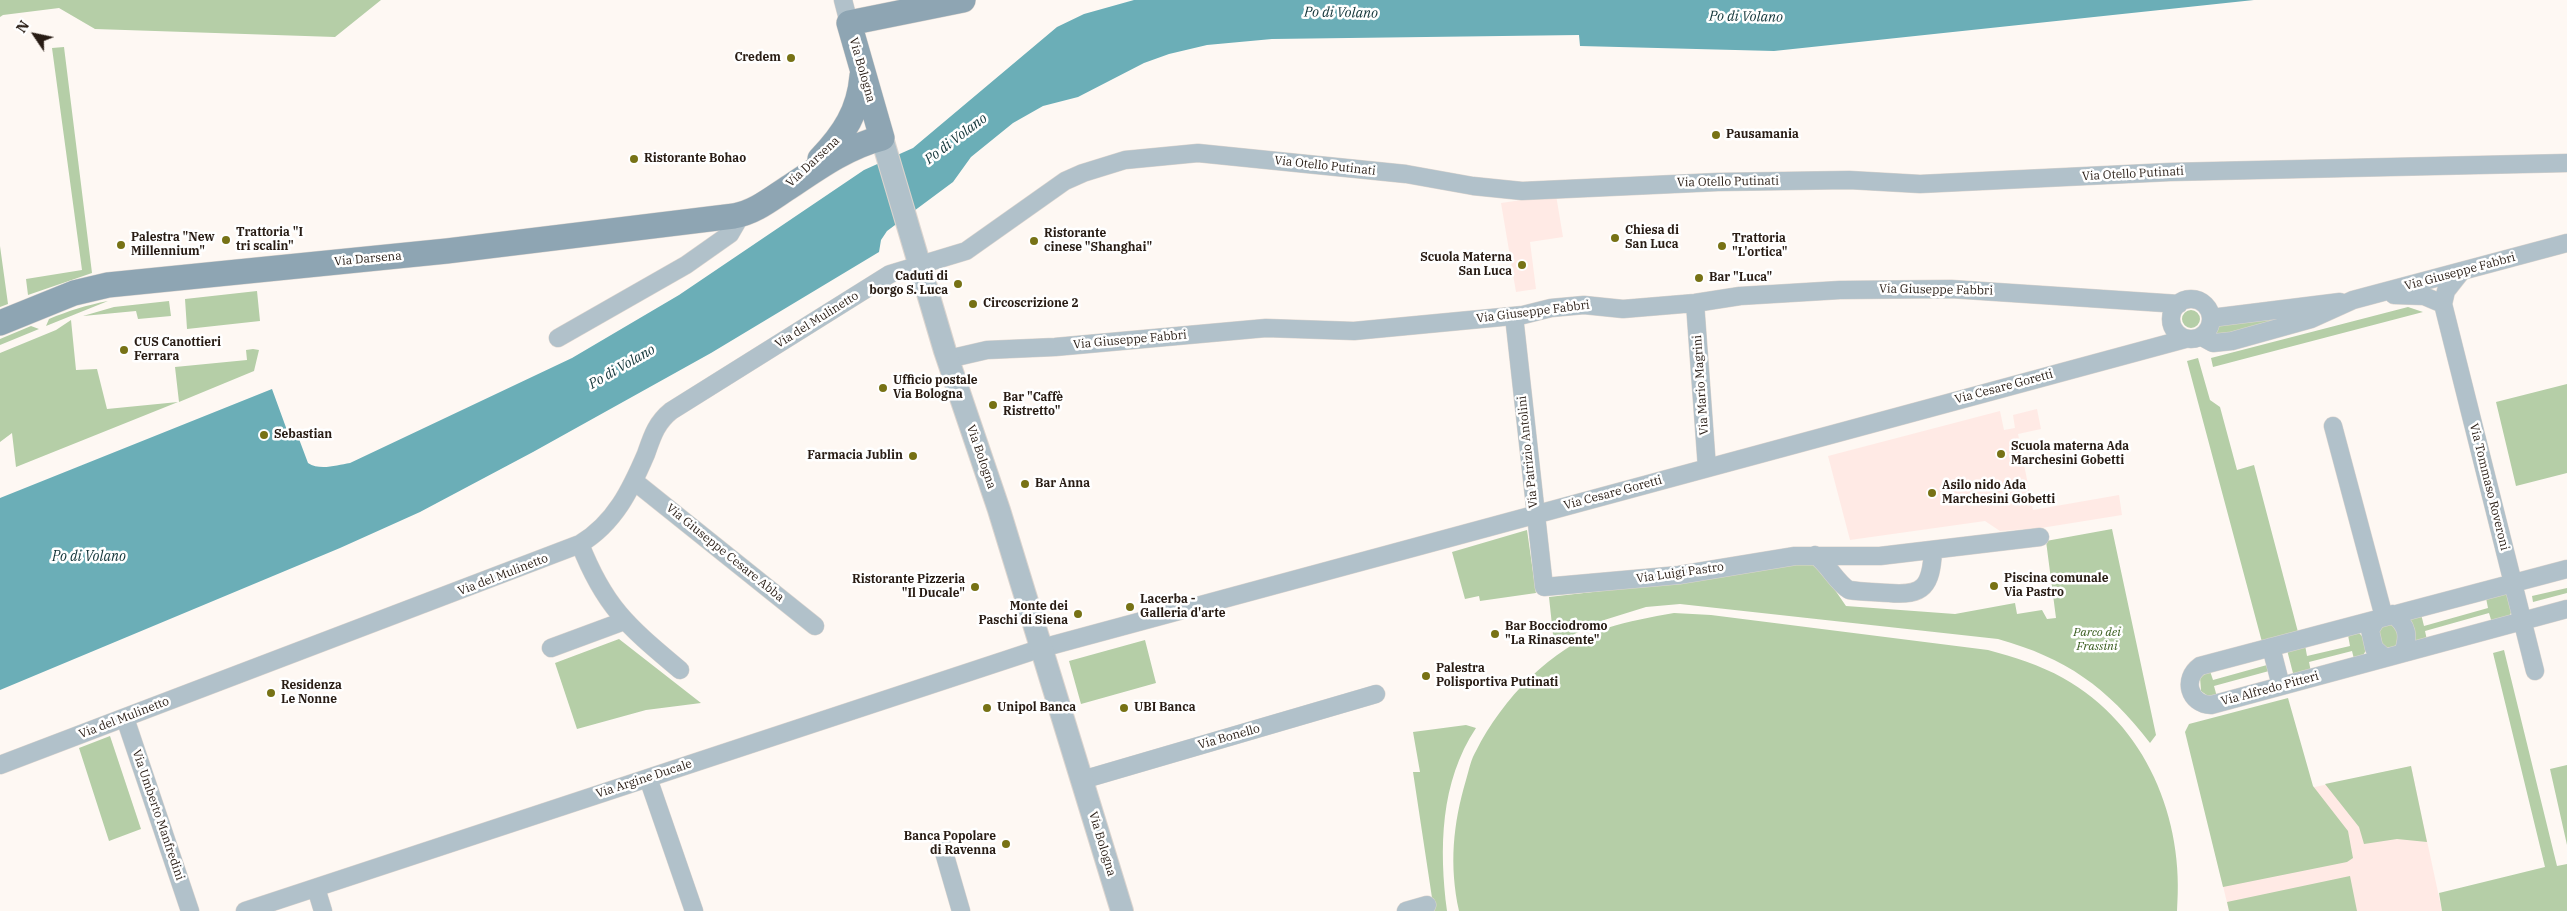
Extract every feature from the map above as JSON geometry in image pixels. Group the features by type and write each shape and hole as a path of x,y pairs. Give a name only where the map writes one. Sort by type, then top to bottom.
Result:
{"main road":[{"path":"844,6 963,0"},
{"name":"Via Bologna","path":"844,6 862,74 885,147"},
{"name":"Via Darsena","path":"781,192 818,160 848,127 859,99 862,74"},
{"name":"Via Darsena","path":"0,322 74,293 108,285 456,250 740,215 756,209 858,146 885,147"}],"street":[{"name":"Via Bologna","path":"885,147 948,359 999,510 1122,911"},
{"name":"Via Otello Putinati","path":"917,256 966,251 1044,195 1083,173 1125,160 1173,154 1217,154 1248,160 1388,172 1473,186 1522,191 1718,182 1849,180 1920,184 2170,172 2567,163"},
{"path":"558,338 686,265 730,234 740,215"},
{"name":"Via Giuseppe Fabbri","path":"948,359 987,350 1055,347 1266,328 1354,331 1514,316 1551,308 1584,305 1624,309 1695,303 1740,296 1840,290 1921,288 2179,304 2190,299 2197,300 2207,307 2211,318 2361,298 2567,243"},
{"name":"Via del Mulinetto","path":"0,765 580,544 597,532 612,517 634,481 653,432 671,411 917,256"},
{"path":"2361,298 2411,295 2424,296 2443,304 2446,291 2461,272"},
{"name":"Via Giuseppe Fabbri","path":"2193,338 2213,343 2232,341 2311,319 2361,298"},
{"name":"Via Mario Magrini","path":"1695,303 1707,468"},
{"path":"2179,304 2172,314 2172,326 2175,331 2193,338 2209,329 2211,318"},
{"name":"Via Tommaso Roveroni","path":"2443,304 2535,671"},
{"name":"Via Patrizio Antolini","path":"1514,316 1544,588"},
{"name":"Via Cesare Goretti","path":"1042,648 2193,338"},
{"path":"2333,426 2385,616"},
{"name":"Via Giuseppe Cesare Abba","path":"634,481 815,626"},
{"name":"Via Luigi Pastro","path":"1544,588 1679,575 1815,555 1880,556 2040,537"},
{"path":"580,544 601,590 624,621 680,670"},
{"path":"1815,555 1826,562 1844,586 1850,590 1909,595 1920,589 1928,578 1933,551"},
{"name":"Via Alfredo Pitteri","path":"2567,569 2200,666 2192,675 2190,687 2196,701 2202,705 2211,705 2567,610"},
{"path":"2385,616 2403,622 2408,640 2403,653"},
{"path":"2385,616 2370,630 2374,648 2386,658"},
{"path":"552,648 624,621"},
{"name":"Via Argine Ducale","path":"245,911 1042,648"},
{"path":"2271,648 2280,686"},
{"name":"Via Bonello","path":"1082,780 1376,694"},
{"name":"Via Umberto Manfredini","path":"125,718 190,911"},
{"path":"648,778 694,911"},
{"path":"941,842 960,911"},
{"path":"316,888 324,911"},
{"path":"1406,911 1427,905"}],"shaded area":[{"name":"Scuola Materna San Luca","path":"1556,195 1563,237 1530,242 1536,289 1516,292 1501,203"},
{"path":"2037,409 2041,429 2018,434 2033,510 2119,495 2122,515 2041,528 2000,531 1985,521 1850,540 1828,456 2000,411 2004,430 2015,428 2013,415"},
{"path":"2411,766 2442,911 2229,911 2205,811"}],"green space":[{"path":"0,0 381,0 335,37 95,29 59,8 3,15 0,17"},
{"path":"64,47 92,273 28,295 26,279 82,270 52,48"},
{"path":"0,246 8,304 0,307"},
{"path":"257,291 260,321 187,329 185,299"},
{"path":"108,301 46,326 49,319 56,316 85,306"},
{"path":"169,301 171,316 138,319 136,311 83,316 114,307"},
{"path":"2408,307 2423,312 2213,367 2211,358"},
{"path":"2191,310 2197,313 2200,319 2197,325 2191,328 2185,325 2182,319 2185,313"},
{"path":"2318,311 2215,337 2218,321"},
{"path":"71,320 76,370 97,369 107,409 178,402 16,467 12,433 0,442 0,353 56,330"},
{"path":"31,326 39,329 0,345 0,339"},
{"path":"246,350 259,350 254,371 179,402 175,367 247,360"},
{"path":"2198,358 2210,400 2220,407 2237,470 2254,465 2298,632 2262,642 2187,361"},
{"path":"2567,384 2567,473 2516,486 2496,402"},
{"name":"Parco dei Frassini","path":"2112,529 2156,735 2150,743 2118,706 2083,677 2065,665 2044,655 1998,639 1680,604 1646,607 1601,621 1554,644 1549,597 1679,582 1815,561 1846,606 1955,614 2015,603 2017,614 2042,610 2047,619 2056,618 2046,541"},
{"path":"1527,530 1536,593 1480,601 1479,596 1465,599 1452,552"},
{"path":"2567,588 2567,593 2533,602 2532,596"},
{"path":"2501,594 2512,596 2514,608 2508,618 2492,623 2489,613 2425,631 2427,640 2416,641 2412,639 2408,621 2421,614 2424,626 2488,608 2486,598"},
{"path":"1674,613 1711,615 1988,650 2027,662 2063,678 2092,697 2117,721 2138,748 2154,777 2166,809 2174,842 2178,876 2177,911 1459,911 1453,861 1458,813 1470,765 1487,731 1500,712 1514,694 1548,662 1586,637 1607,628 1640,619"},
{"path":"2394,621 2400,634 2397,646 2387,648 2380,641 2379,628 2380,625"},
{"path":"2358,632 2366,640 2368,647 2362,657 2354,659 2352,651 2309,662 2311,672 2294,677 2287,650 2305,645 2307,656 2350,646 2348,635"},
{"path":"619,639 701,703 646,710 577,729 555,663"},
{"path":"1145,640 1156,683 1081,704 1069,661"},
{"path":"2504,650 2557,866 2567,864 2567,911 2442,911 2439,893 2545,867 2493,653"},
{"path":"2267,665 2269,671 2214,686 2217,697 2209,697 2201,691 2200,677 2210,671 2213,680"},
{"path":"2288,698 2313,786 2348,831 2353,858 2347,862 2223,887 2185,732 2189,724"},
{"path":"1466,725 1476,728 1464,749 1455,771 1445,816 1443,864 1447,911 1434,911 1413,772 1420,772 1413,732"},
{"path":"110,736 141,829 109,841 79,748"},
{"path":"2567,765 2567,845 2550,769"},
{"path":"2411,766 2427,842 2397,839 2364,844 2359,827 2325,784"},
{"path":"2350,876 2357,911 2229,911 2227,902"}],"water":[{"name":"Po di Volano","path":"1134,0 2254,0 1774,51 1580,46 1579,35 1272,39 1207,45 1169,54 1144,63 1078,97 1043,106 1013,123 971,157 953,182 887,231 881,240 879,252 711,353 533,452 420,512 340,548 0,690 0,498 272,389 288,433 296,431 308,463 323,467 350,463 572,358 679,295 864,170 913,148 1057,27 1084,14"}],"place":[{"name":"Credem","path":"791,58"},
{"name":"Pausamania","path":"1716,135"},
{"name":"Ristorante Bohao","path":"634,159"},
{"name":"Chiesa di San Luca","path":"1615,238"},
{"name":"Trattoria \"I tri scalin\"","path":"226,240"},
{"name":"Ristorante cinese \"Shanghai\"","path":"1034,241"},
{"name":"Palestra \"New Millennium\"","path":"121,245"},
{"name":"Trattoria \"L'ortica\"","path":"1722,246"},
{"name":"Scuola Materna San Luca","path":"1522,265"},
{"name":"Bar \"Luca\"","path":"1699,278"},
{"name":"Caduti di borgo S. Luca","path":"958,284"},
{"name":"Circoscrizione 2","path":"973,304"},
{"name":"CUS Canottieri Ferrara","path":"124,350"},
{"name":"Ufficio postale Via Bologna","path":"883,388"},
{"name":"Bar \"Caffè Ristretto\"","path":"993,405"},
{"name":"Sebastian","path":"264,435"},
{"name":"Scuola materna Ada Marchesini Gobetti","path":"2001,454"},
{"name":"Farmacia Jublin","path":"913,456"},
{"name":"Bar Anna","path":"1025,484"},
{"name":"Asilo nido Ada Marchesini Gobetti","path":"1932,493"},
{"name":"Piscina comunale Via Pastro","path":"1994,586"},
{"name":"Ristorante Pizzeria \"Il Ducale\"","path":"975,587"},
{"name":"Lacerba - Galleria d'arte","path":"1130,607"},
{"name":"Monte dei Paschi di Siena","path":"1078,614"},
{"name":"Bar Bocciodromo \"La Rinascente\"","path":"1495,634"},
{"name":"Palestra Polisportiva Putinati","path":"1426,676"},
{"name":"Residenza Le Nonne","path":"271,693"},
{"name":"Unipol Banca","path":"987,708"},
{"name":"UBI Banca","path":"1124,708"},
{"name":"Banca Popolare di Ravenna","path":"1006,844"}]}
